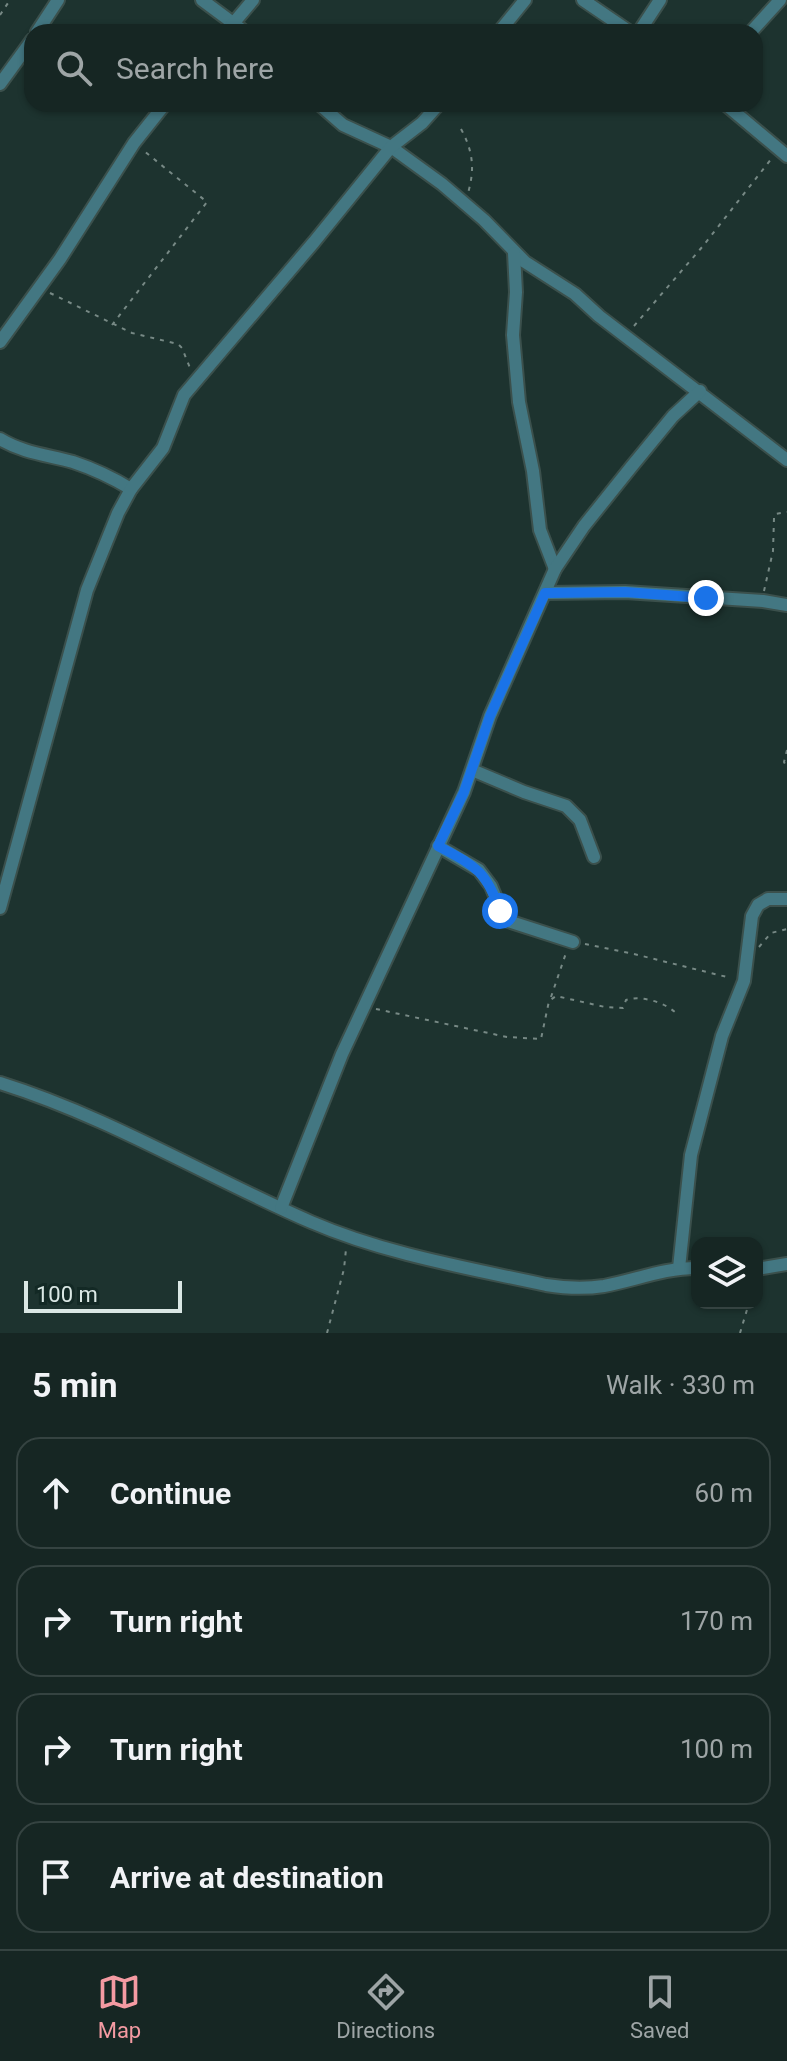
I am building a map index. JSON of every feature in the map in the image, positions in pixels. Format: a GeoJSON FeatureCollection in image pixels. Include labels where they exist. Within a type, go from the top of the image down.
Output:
{"type":"FeatureCollection","features":[{"type":"Feature","properties":{"kind":"street"},"geometry":{"type":"LineString","coordinates":[[42,24],[58,0]]}},
{"type":"Feature","properties":{"kind":"street"},"geometry":{"type":"LineString","coordinates":[[202,0],[226,24]]}},
{"type":"Feature","properties":{"kind":"street"},"geometry":{"type":"LineString","coordinates":[[233,24],[253,0]]}},
{"type":"Feature","properties":{"kind":"street"},"geometry":{"type":"LineString","coordinates":[[506,24],[525,0]]}},
{"type":"Feature","properties":{"kind":"street"},"geometry":{"type":"LineString","coordinates":[[583,0],[618,24]]}},
{"type":"Feature","properties":{"kind":"street"},"geometry":{"type":"LineString","coordinates":[[644,24],[660,0]]}},
{"type":"Feature","properties":{"kind":"street"},"geometry":{"type":"LineString","coordinates":[[758,24],[780,0]]}},
{"type":"Feature","properties":{"kind":"street"},"geometry":{"type":"LineString","coordinates":[[0,84],[24,51]]}},
{"type":"Feature","properties":{"kind":"street"},"geometry":{"type":"LineString","coordinates":[[0,342],[83,225],[108,180],[159,112]]}},
{"type":"Feature","properties":{"kind":"street"},"geometry":{"type":"LineString","coordinates":[[328,112],[343,125],[391,147],[467,205],[514,253],[575,294],[625,336],[785,455]]}},
{"type":"Feature","properties":{"kind":"street"},"geometry":{"type":"LineString","coordinates":[[0,908],[87,590],[113,524],[131,489],[163,448],[177,408],[193,384],[391,147],[432,112]]}},
{"type":"Feature","properties":{"kind":"street"},"geometry":{"type":"LineString","coordinates":[[734,112],[782,152],[787,138]]}},
{"type":"Feature","properties":{"kind":"street"},"geometry":{"type":"LineString","coordinates":[[514,253],[516,292],[513,335],[519,402],[533,471],[539,522],[555,569]]}},
{"type":"Feature","properties":{"kind":"street"},"geometry":{"type":"LineString","coordinates":[[281,1208],[364,1006],[472,770],[490,716],[555,569],[624,476],[673,416],[700,391]]}},
{"type":"Feature","properties":{"kind":"street"},"geometry":{"type":"LineString","coordinates":[[0,439],[23,451],[96,471],[131,489]]}},
{"type":"Feature","properties":{"kind":"street"},"geometry":{"type":"LineString","coordinates":[[545,593],[625,592],[787,605]]}},
{"type":"Feature","properties":{"kind":"street"},"geometry":{"type":"LineString","coordinates":[[472,770],[566,806],[580,820],[594,857]]}},
{"type":"Feature","properties":{"kind":"street"},"geometry":{"type":"LineString","coordinates":[[438,846],[479,870],[491,886],[505,920],[573,942]]}},
{"type":"Feature","properties":{"kind":"street"},"geometry":{"type":"LineString","coordinates":[[679,1268],[691,1155],[722,1036],[744,981],[755,909],[768,899],[787,899]]}},
{"type":"Feature","properties":{"kind":"street"},"geometry":{"type":"LineString","coordinates":[[0,1083],[36,1094],[108,1124],[192,1167],[348,1237],[469,1269],[559,1287],[600,1287],[664,1270],[691,1268]]}},
{"type":"Feature","properties":{"kind":"street"},"geometry":{"type":"LineString","coordinates":[[763,1268],[787,1264]]}},
{"type":"Feature","properties":{"kind":"path"},"geometry":{"type":"LineString","coordinates":[[0,15],[10,0]]}},
{"type":"Feature","properties":{"kind":"path"},"geometry":{"type":"LineString","coordinates":[[461,129],[472,157],[467,205]]}},
{"type":"Feature","properties":{"kind":"path"},"geometry":{"type":"LineString","coordinates":[[112,325],[207,202],[134,143]]}},
{"type":"Feature","properties":{"kind":"path"},"geometry":{"type":"LineString","coordinates":[[625,336],[782,152]]}},
{"type":"Feature","properties":{"kind":"path"},"geometry":{"type":"LineString","coordinates":[[38,288],[112,325],[147,339],[181,346],[188,359],[193,384]]}},
{"type":"Feature","properties":{"kind":"path"},"geometry":{"type":"LineString","coordinates":[[763,601],[773,551],[775,514],[787,512]]}},
{"type":"Feature","properties":{"kind":"path"},"geometry":{"type":"LineString","coordinates":[[787,750],[784,762],[787,767]]}},
{"type":"Feature","properties":{"kind":"path"},"geometry":{"type":"LineString","coordinates":[[749,954],[771,933],[787,929]]}},
{"type":"Feature","properties":{"kind":"path"},"geometry":{"type":"LineString","coordinates":[[364,1006],[507,1037],[533,1041],[541,1039],[558,972],[573,942],[744,981]]}},
{"type":"Feature","properties":{"kind":"path"},"geometry":{"type":"LineString","coordinates":[[551,997],[623,1008],[626,1000],[634,997],[666,1005],[675,1012]]}},
{"type":"Feature","properties":{"kind":"path"},"geometry":{"type":"LineString","coordinates":[[327,1333],[344,1269],[348,1237]]}},
{"type":"Feature","properties":{"kind":"path"},"geometry":{"type":"LineString","coordinates":[[740,1333],[747,1309]]}},
{"type":"Feature","properties":{"kind":"route"},"geometry":{"type":"LineString","coordinates":[[500,911],[491,886],[479,870],[438,846],[464,792],[490,716],[545,593],[625,592],[706,598]]}}]}
